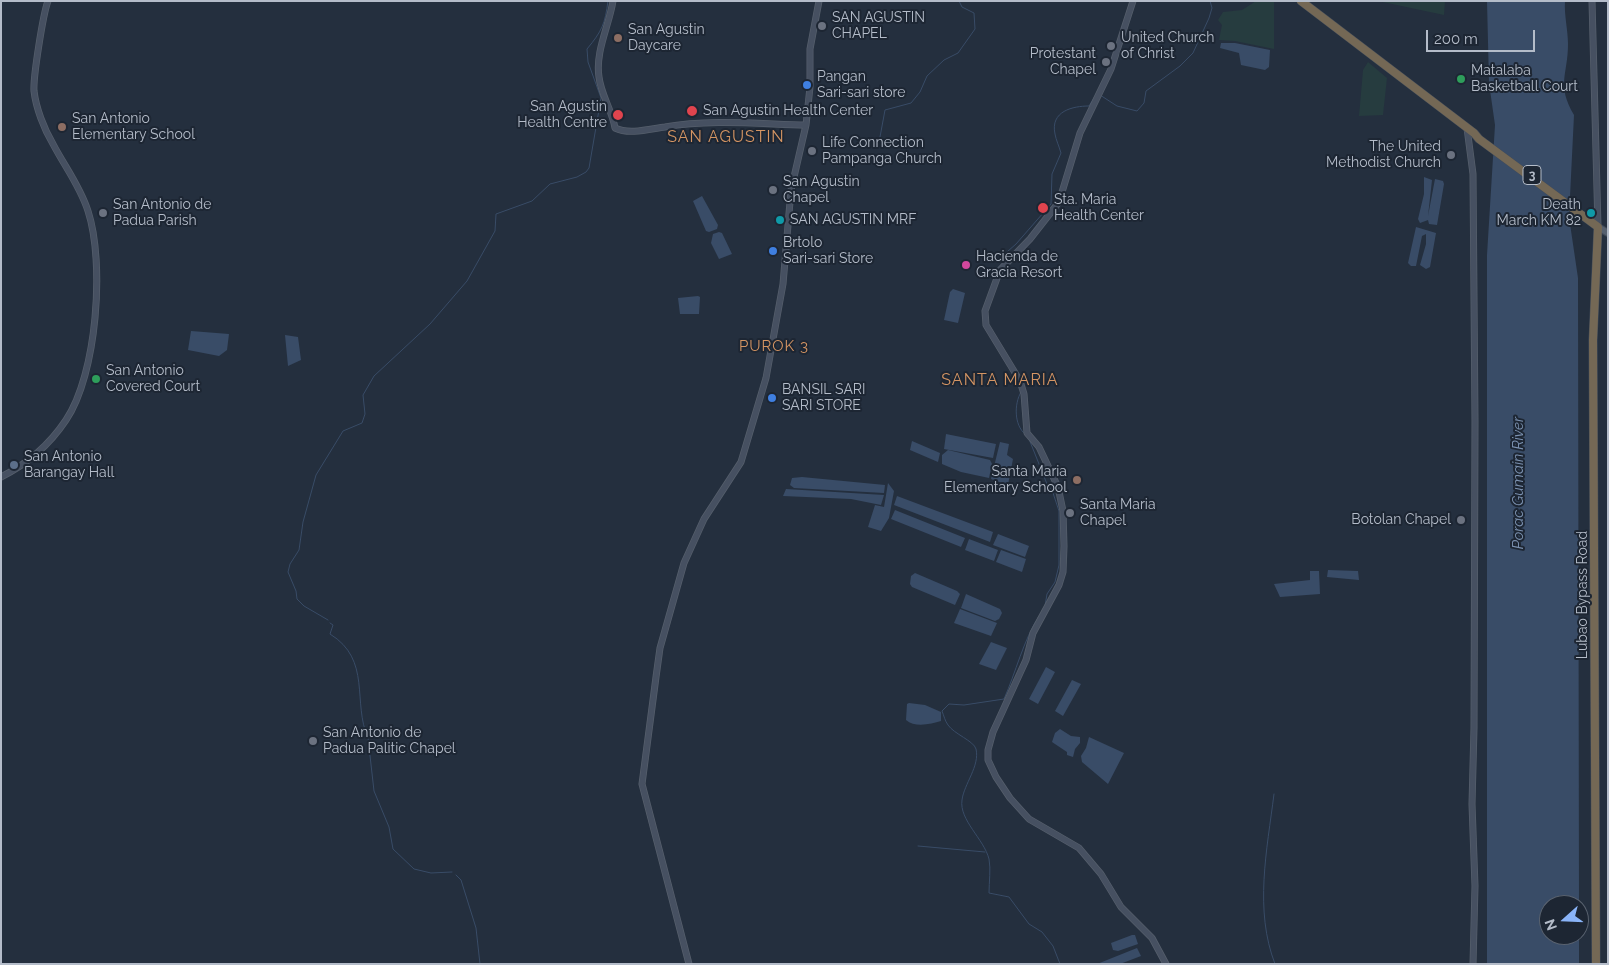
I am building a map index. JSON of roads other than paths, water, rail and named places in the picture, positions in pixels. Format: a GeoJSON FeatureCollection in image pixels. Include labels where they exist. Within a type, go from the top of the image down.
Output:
{"type":"FeatureCollection","features":[{"type":"Feature","properties":{"kind":"highway","name":"3"},"geometry":{"type":"LineString","coordinates":[[1301,1],[1479,139],[1598,227]]}},
{"type":"Feature","properties":{"kind":"highway","name":"Lubao Bypass Road"},"geometry":{"type":"LineString","coordinates":[[1596,964],[1593,340],[1598,227]]}},
{"type":"Feature","properties":{"kind":"main road","name":"3"},"geometry":{"type":"LineString","coordinates":[[1598,227],[1608,233]]}},
{"type":"Feature","properties":{"kind":"street"},"geometry":{"type":"LineString","coordinates":[[1,477],[26,462],[41,449],[67,419],[85,372],[96,310],[96,252],[92,224],[80,188],[52,144],[40,113],[34,90],[48,1]]}},
{"type":"Feature","properties":{"kind":"street"},"geometry":{"type":"LineString","coordinates":[[613,1],[610,22],[598,61],[599,76],[615,128],[631,131],[679,124],[806,124]]}},
{"type":"Feature","properties":{"kind":"street"},"geometry":{"type":"LineString","coordinates":[[689,964],[642,784],[647,758],[656,677],[660,648],[684,562],[704,519],[724,492],[741,462],[750,435],[776,332],[783,284],[791,190],[806,124],[810,87],[810,49],[819,1]]}},
{"type":"Feature","properties":{"kind":"street"},"geometry":{"type":"LineString","coordinates":[[1133,1],[1106,83],[1080,133],[1059,202],[1030,239],[1000,270],[985,311],[986,325],[1020,381],[1024,394],[1027,433],[1039,447],[1058,487],[1062,511],[1064,546],[1063,572],[1059,586],[1033,632],[1026,660],[991,738],[988,760],[1003,788],[1029,819],[1079,848],[1092,863],[1121,907],[1152,938],[1166,964]]}},
{"type":"Feature","properties":{"kind":"street"},"geometry":{"type":"LineString","coordinates":[[1592,1],[1598,227]]}},
{"type":"Feature","properties":{"kind":"street"},"geometry":{"type":"LineString","coordinates":[[1471,131],[1475,422],[1472,804],[1475,886],[1473,964]]}},
{"type":"Feature","properties":{"kind":"water","name":"Porac Gumain River"},"geometry":{"type":"Polygon","coordinates":[[[1487,1],[1565,1],[1568,55],[1564,87],[1565,95],[1574,115],[1569,217],[1578,278],[1579,895],[1539,895],[1539,945],[1579,945],[1579,964],[1487,964],[1487,255],[1495,125],[1489,83],[1487,1]]]}},
{"type":"Feature","properties":{"kind":"water"},"geometry":{"type":"Polygon","coordinates":[[[1221,43],[1235,43],[1270,50],[1269,67],[1265,70],[1241,65],[1239,53],[1220,48],[1221,43]]]}},
{"type":"Feature","properties":{"kind":"water"},"geometry":{"type":"Polygon","coordinates":[[[1424,177],[1432,180],[1428,216],[1435,179],[1443,181],[1444,184],[1437,225],[1429,224],[1428,220],[1420,223],[1418,219],[1424,194],[1424,177]]]}},
{"type":"Feature","properties":{"kind":"water"},"geometry":{"type":"Polygon","coordinates":[[[702,196],[718,225],[717,229],[709,232],[706,231],[693,201],[702,196]]]}},
{"type":"Feature","properties":{"kind":"water"},"geometry":{"type":"Polygon","coordinates":[[[1416,227],[1436,233],[1430,267],[1426,269],[1420,265],[1426,244],[1426,234],[1422,236],[1416,266],[1411,266],[1408,263],[1416,227]]]}},
{"type":"Feature","properties":{"kind":"water"},"geometry":{"type":"Polygon","coordinates":[[[722,233],[732,254],[719,259],[711,243],[713,234],[722,233]]]}},
{"type":"Feature","properties":{"kind":"water"},"geometry":{"type":"Polygon","coordinates":[[[953,289],[965,293],[958,323],[944,320],[950,292],[953,289]]]}},
{"type":"Feature","properties":{"kind":"water"},"geometry":{"type":"Polygon","coordinates":[[[700,297],[699,314],[680,314],[678,298],[700,297]]]}},
{"type":"Feature","properties":{"kind":"water"},"geometry":{"type":"Polygon","coordinates":[[[191,331],[229,334],[227,350],[219,356],[188,350],[191,331]]]}},
{"type":"Feature","properties":{"kind":"water"},"geometry":{"type":"Polygon","coordinates":[[[285,335],[298,337],[301,360],[288,366],[285,335]]]}},
{"type":"Feature","properties":{"kind":"water"},"geometry":{"type":"Polygon","coordinates":[[[946,434],[996,444],[993,458],[944,449],[946,434]]]}},
{"type":"Feature","properties":{"kind":"water"},"geometry":{"type":"Polygon","coordinates":[[[912,441],[940,453],[938,462],[910,450],[912,441]]]}},
{"type":"Feature","properties":{"kind":"water"},"geometry":{"type":"Polygon","coordinates":[[[1000,442],[1009,444],[1007,455],[1013,459],[1008,485],[991,479],[1000,442]]]}},
{"type":"Feature","properties":{"kind":"water"},"geometry":{"type":"Polygon","coordinates":[[[948,450],[990,460],[992,464],[989,478],[961,472],[942,464],[942,455],[948,450]]]}},
{"type":"Feature","properties":{"kind":"water"},"geometry":{"type":"Polygon","coordinates":[[[802,477],[885,485],[884,493],[794,488],[790,485],[792,478],[802,477]]]}},
{"type":"Feature","properties":{"kind":"water"},"geometry":{"type":"Polygon","coordinates":[[[888,483],[894,491],[889,518],[881,531],[868,527],[875,505],[884,507],[888,483]]]}},
{"type":"Feature","properties":{"kind":"water"},"geometry":{"type":"Polygon","coordinates":[[[786,489],[884,495],[881,505],[851,499],[783,496],[786,489]]]}},
{"type":"Feature","properties":{"kind":"water"},"geometry":{"type":"Polygon","coordinates":[[[897,496],[993,532],[990,542],[894,505],[897,496]]]}},
{"type":"Feature","properties":{"kind":"water"},"geometry":{"type":"Polygon","coordinates":[[[895,510],[965,538],[961,547],[891,519],[895,510]]]}},
{"type":"Feature","properties":{"kind":"water"},"geometry":{"type":"Polygon","coordinates":[[[998,534],[1029,546],[1025,557],[993,545],[998,534]]]}},
{"type":"Feature","properties":{"kind":"water"},"geometry":{"type":"Polygon","coordinates":[[[969,539],[998,550],[994,561],[965,550],[969,539]]]}},
{"type":"Feature","properties":{"kind":"water"},"geometry":{"type":"Polygon","coordinates":[[[1001,550],[1026,559],[1022,572],[996,562],[1001,550]]]}},
{"type":"Feature","properties":{"kind":"water"},"geometry":{"type":"Polygon","coordinates":[[[1328,570],[1358,571],[1359,580],[1327,577],[1328,570]]]}},
{"type":"Feature","properties":{"kind":"water"},"geometry":{"type":"Polygon","coordinates":[[[1310,571],[1319,571],[1320,594],[1280,597],[1274,584],[1310,580],[1310,571]]]}},
{"type":"Feature","properties":{"kind":"water"},"geometry":{"type":"Polygon","coordinates":[[[915,573],[957,591],[960,594],[955,605],[912,587],[910,584],[911,576],[915,573]]]}},
{"type":"Feature","properties":{"kind":"water"},"geometry":{"type":"Polygon","coordinates":[[[966,594],[1000,609],[1002,613],[999,619],[995,621],[961,608],[966,594]]]}},
{"type":"Feature","properties":{"kind":"water"},"geometry":{"type":"Polygon","coordinates":[[[960,609],[997,623],[991,636],[954,623],[960,609]]]}},
{"type":"Feature","properties":{"kind":"water"},"geometry":{"type":"Polygon","coordinates":[[[991,642],[1007,648],[996,670],[979,664],[991,642]]]}},
{"type":"Feature","properties":{"kind":"water"},"geometry":{"type":"Polygon","coordinates":[[[1046,667],[1055,672],[1038,704],[1029,699],[1046,667]]]}},
{"type":"Feature","properties":{"kind":"water"},"geometry":{"type":"Polygon","coordinates":[[[1072,680],[1081,684],[1063,716],[1055,711],[1072,680]]]}},
{"type":"Feature","properties":{"kind":"water"},"geometry":{"type":"Polygon","coordinates":[[[907,704],[925,705],[941,712],[941,721],[923,725],[914,724],[906,720],[907,704]]]}},
{"type":"Feature","properties":{"kind":"water"},"geometry":{"type":"Polygon","coordinates":[[[1060,729],[1071,736],[1080,737],[1080,743],[1075,749],[1073,757],[1067,755],[1067,752],[1052,742],[1055,733],[1060,729]]]}},
{"type":"Feature","properties":{"kind":"water"},"geometry":{"type":"Polygon","coordinates":[[[1089,737],[1124,753],[1108,784],[1082,762],[1081,756],[1086,748],[1089,737]]]}},
{"type":"Feature","properties":{"kind":"water"},"geometry":{"type":"Polygon","coordinates":[[[1135,935],[1138,944],[1118,951],[1113,950],[1111,943],[1135,935]]]}},
{"type":"Feature","properties":{"kind":"water"},"geometry":{"type":"Polygon","coordinates":[[[1137,948],[1141,956],[1120,964],[1097,964],[1137,948]]]}},
{"type":"Feature","properties":{"kind":"waterway"},"geometry":{"type":"LineString","coordinates":[[328,620],[304,606],[297,599],[296,591],[288,572],[290,564],[299,550],[303,522],[316,475],[343,431],[362,423],[365,414],[363,395],[374,376],[430,324],[467,281],[495,231],[496,214],[532,201],[550,184],[577,177],[589,168],[601,98],[588,62],[587,49],[602,27],[608,1]]}},
{"type":"Feature","properties":{"kind":"waterway"},"geometry":{"type":"LineString","coordinates":[[880,137],[885,110],[911,103],[920,92],[927,76],[944,60],[958,53],[975,29],[974,13],[962,7],[959,1]]}},
{"type":"Feature","properties":{"kind":"waterway"},"geometry":{"type":"LineString","coordinates":[[1100,95],[1117,106],[1137,111],[1144,103],[1146,91],[1180,66],[1193,53],[1209,18],[1212,8],[1210,1]]}},
{"type":"Feature","properties":{"kind":"waterway"},"geometry":{"type":"LineString","coordinates":[[1004,263],[999,259],[1016,244],[1051,204],[1052,174],[1061,153],[1055,134],[1054,126],[1056,120],[1064,111],[1076,107],[1089,106],[1097,93]]}},
{"type":"Feature","properties":{"kind":"waterway"},"geometry":{"type":"LineString","coordinates":[[1021,392],[1017,402],[1016,414],[1021,430],[1025,434]]}},
{"type":"Feature","properties":{"kind":"waterway"},"geometry":{"type":"LineString","coordinates":[[1029,439],[1059,511],[1059,565],[1055,582],[1047,594],[1045,606]]}},
{"type":"Feature","properties":{"kind":"waterway"},"geometry":{"type":"LineString","coordinates":[[1039,616],[1024,646],[1004,699],[964,705],[949,704],[942,711],[946,722],[951,728],[972,743],[976,749],[976,762],[963,794],[962,807],[964,815],[989,859],[989,893],[1009,897],[1029,924],[1042,932],[1053,946],[1060,964]]}},
{"type":"Feature","properties":{"kind":"waterway"},"geometry":{"type":"LineString","coordinates":[[330,623],[333,625],[330,634],[343,644],[351,656],[356,669],[363,724],[368,738],[374,791],[389,827],[393,849],[414,869],[431,873],[452,872]]}},
{"type":"Feature","properties":{"kind":"waterway"},"geometry":{"type":"LineString","coordinates":[[1274,794],[1266,858],[1264,901],[1265,923],[1275,964]]}},
{"type":"Feature","properties":{"kind":"waterway"},"geometry":{"type":"LineString","coordinates":[[918,846],[985,852]]}},
{"type":"Feature","properties":{"kind":"waterway"},"geometry":{"type":"LineString","coordinates":[[456,875],[461,880],[476,928],[480,964]]}},
{"type":"Feature","properties":{"kind":"place","name":"SAN AGUSTIN CHAPEL"},"geometry":{"type":"Point","coordinates":[822,26]}},
{"type":"Feature","properties":{"kind":"place","name":"San Agustin Daycare"},"geometry":{"type":"Point","coordinates":[618,38]}},
{"type":"Feature","properties":{"kind":"place","name":"United Church of Christ"},"geometry":{"type":"Point","coordinates":[1111,46]}},
{"type":"Feature","properties":{"kind":"place","name":"Protestant Chapel"},"geometry":{"type":"Point","coordinates":[1106,62]}},
{"type":"Feature","properties":{"kind":"place","name":"Matalaba Basketball Court"},"geometry":{"type":"Point","coordinates":[1461,79]}},
{"type":"Feature","properties":{"kind":"place","name":"Pangan Sari-sari store"},"geometry":{"type":"Point","coordinates":[807,85]}},
{"type":"Feature","properties":{"kind":"place","name":"San Agustin Health Center"},"geometry":{"type":"Point","coordinates":[692,111]}},
{"type":"Feature","properties":{"kind":"place","name":"San Agustin Health Centre"},"geometry":{"type":"Point","coordinates":[618,115]}},
{"type":"Feature","properties":{"kind":"place","name":"San Antonio Elementary School"},"geometry":{"type":"Point","coordinates":[62,127]}},
{"type":"Feature","properties":{"kind":"place","name":"Life Connection Pampanga Church"},"geometry":{"type":"Point","coordinates":[812,151]}},
{"type":"Feature","properties":{"kind":"place","name":"The United Methodist Church"},"geometry":{"type":"Point","coordinates":[1451,155]}},
{"type":"Feature","properties":{"kind":"place","name":"San Agustin Chapel"},"geometry":{"type":"Point","coordinates":[773,190]}},
{"type":"Feature","properties":{"kind":"place","name":"Sta. Maria Health Center"},"geometry":{"type":"Point","coordinates":[1043,208]}},
{"type":"Feature","properties":{"kind":"place","name":"San Antonio de Padua Parish"},"geometry":{"type":"Point","coordinates":[103,213]}},
{"type":"Feature","properties":{"kind":"place","name":"Death March KM 82"},"geometry":{"type":"Point","coordinates":[1591,213]}},
{"type":"Feature","properties":{"kind":"place","name":"SAN AGUSTIN MRF"},"geometry":{"type":"Point","coordinates":[780,220]}},
{"type":"Feature","properties":{"kind":"place","name":"Brtolo Sari-sari Store"},"geometry":{"type":"Point","coordinates":[773,251]}},
{"type":"Feature","properties":{"kind":"place","name":"Hacienda de Gracia Resort"},"geometry":{"type":"Point","coordinates":[966,265]}},
{"type":"Feature","properties":{"kind":"place","name":"San Antonio Covered Court"},"geometry":{"type":"Point","coordinates":[96,379]}},
{"type":"Feature","properties":{"kind":"place","name":"BANSIL SARI SARI STORE"},"geometry":{"type":"Point","coordinates":[772,398]}},
{"type":"Feature","properties":{"kind":"place","name":"San Antonio Barangay Hall"},"geometry":{"type":"Point","coordinates":[14,465]}},
{"type":"Feature","properties":{"kind":"place","name":"Santa Maria Elementary School"},"geometry":{"type":"Point","coordinates":[1077,480]}},
{"type":"Feature","properties":{"kind":"place","name":"Santa Maria Chapel"},"geometry":{"type":"Point","coordinates":[1070,513]}},
{"type":"Feature","properties":{"kind":"place","name":"Botolan Chapel"},"geometry":{"type":"Point","coordinates":[1461,520]}},
{"type":"Feature","properties":{"kind":"place","name":"San Antonio de Padua Palitic Chapel"},"geometry":{"type":"Point","coordinates":[313,741]}},
{"type":"Feature","properties":{"kind":"district","name":"SAN AGUSTIN"},"geometry":{"type":"Point","coordinates":[726,137]}},
{"type":"Feature","properties":{"kind":"district","name":"PUROK 3"},"geometry":{"type":"Point","coordinates":[774,346]}},
{"type":"Feature","properties":{"kind":"district","name":"SANTA MARIA"},"geometry":{"type":"Point","coordinates":[1000,380]}}]}
